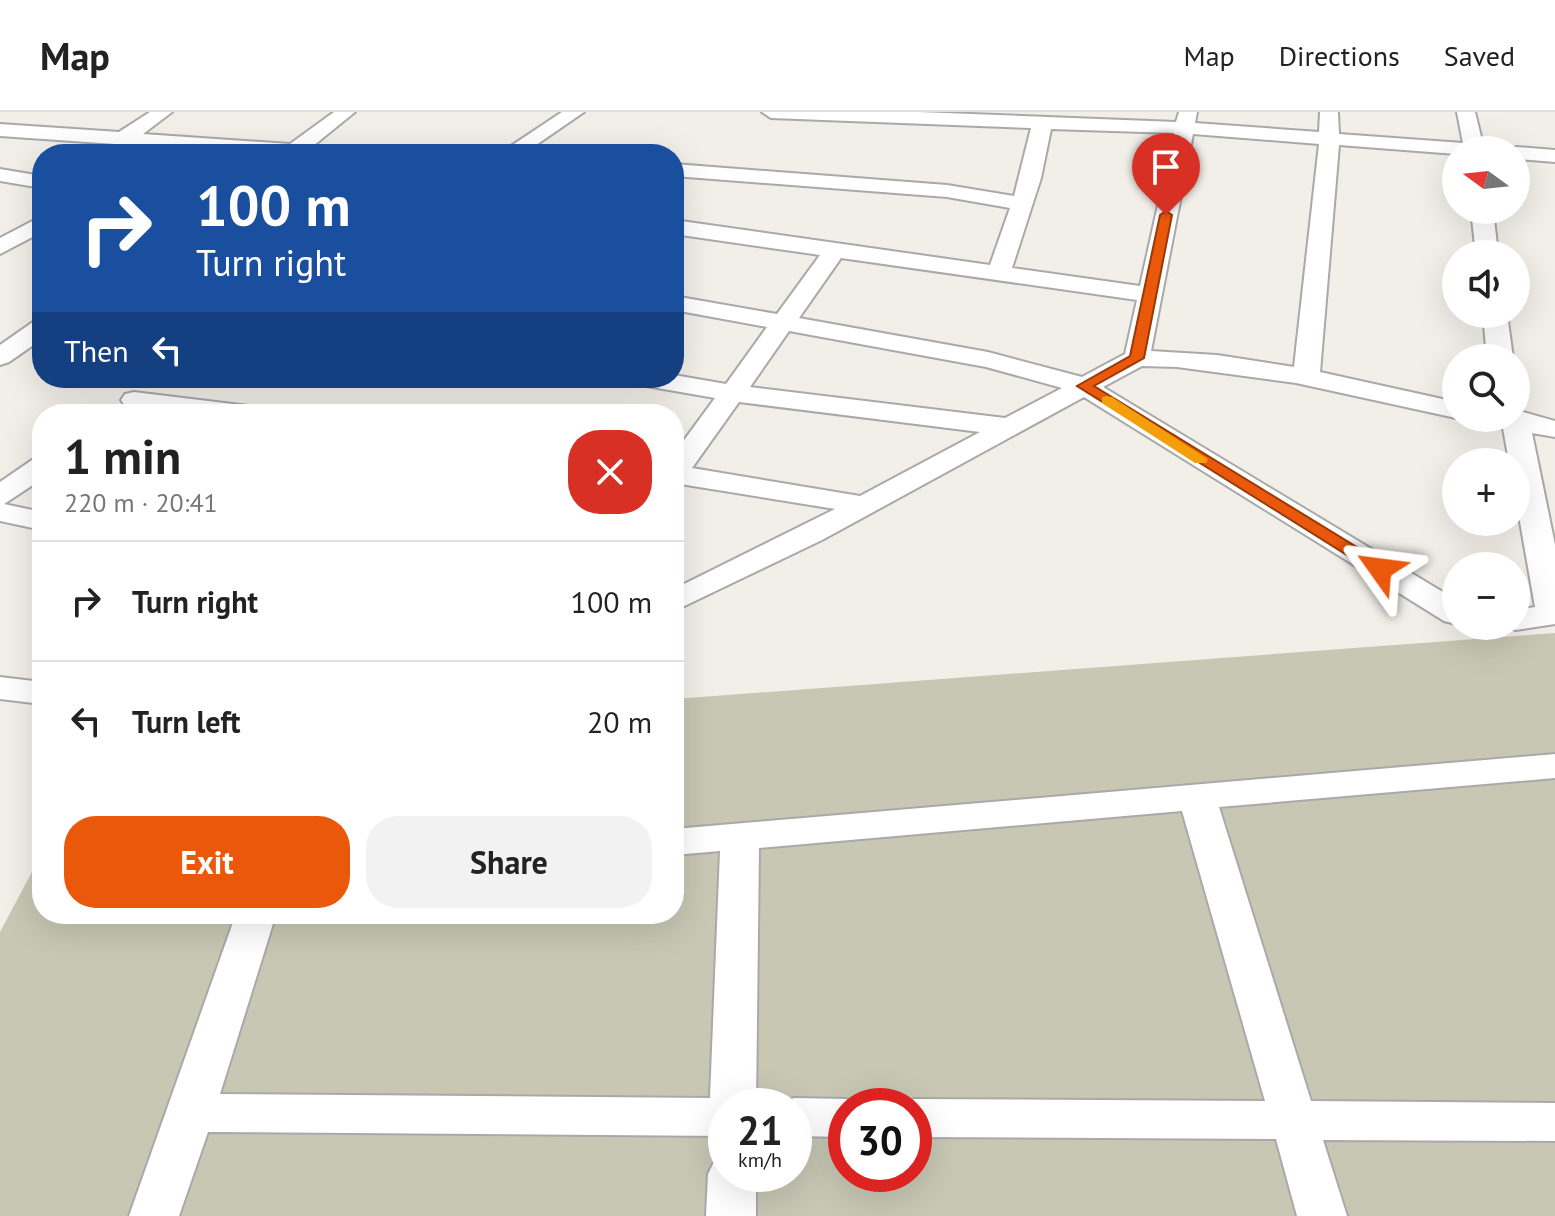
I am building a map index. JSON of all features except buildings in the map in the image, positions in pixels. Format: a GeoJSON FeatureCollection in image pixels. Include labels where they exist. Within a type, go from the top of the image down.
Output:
{"type":"FeatureCollection","features":[{"type":"Feature","properties":{"kind":"street"},"geometry":{"type":"LineString","coordinates":[[124,138],[163,112]]}},
{"type":"Feature","properties":{"kind":"street"},"geometry":{"type":"LineString","coordinates":[[303,144],[346,112]]}},
{"type":"Feature","properties":{"kind":"street"},"geometry":{"type":"LineString","coordinates":[[525,144],[575,112]]}},
{"type":"Feature","properties":{"kind":"street"},"geometry":{"type":"LineString","coordinates":[[771,112],[1042,123],[1187,120],[1330,138],[1442,147]]}},
{"type":"Feature","properties":{"kind":"street"},"geometry":{"type":"LineString","coordinates":[[1306,378],[1330,138],[1329,112]]}},
{"type":"Feature","properties":{"kind":"street"},"geometry":{"type":"LineString","coordinates":[[1466,112],[1472,136]]}},
{"type":"Feature","properties":{"kind":"street"},"geometry":{"type":"LineString","coordinates":[[1137,358],[1187,120]]}},
{"type":"Feature","properties":{"kind":"street"},"geometry":{"type":"LineString","coordinates":[[998,274],[1031,178],[1042,123]]}},
{"type":"Feature","properties":{"kind":"street"},"geometry":{"type":"LineString","coordinates":[[0,130],[218,144]]}},
{"type":"Feature","properties":{"kind":"street"},"geometry":{"type":"LineString","coordinates":[[85,144],[99,136]]}},
{"type":"Feature","properties":{"kind":"street"},"geometry":{"type":"LineString","coordinates":[[1530,154],[1555,156]]}},
{"type":"Feature","properties":{"kind":"street"},"geometry":{"type":"LineString","coordinates":[[684,171],[947,191],[1021,204]]}},
{"type":"Feature","properties":{"kind":"street"},"geometry":{"type":"LineString","coordinates":[[0,175],[32,176]]}},
{"type":"Feature","properties":{"kind":"street"},"geometry":{"type":"LineString","coordinates":[[684,228],[1151,295]]}},
{"type":"Feature","properties":{"kind":"street"},"geometry":{"type":"LineString","coordinates":[[0,247],[32,229]]}},
{"type":"Feature","properties":{"kind":"street"},"geometry":{"type":"LineString","coordinates":[[684,460],[785,324],[836,249]]}},
{"type":"Feature","properties":{"kind":"street"},"geometry":{"type":"LineString","coordinates":[[684,305],[988,360],[1084,386],[1442,606]]}},
{"type":"Feature","properties":{"kind":"street"},"geometry":{"type":"LineString","coordinates":[[0,357],[32,334]]}},
{"type":"Feature","properties":{"kind":"street"},"geometry":{"type":"LineString","coordinates":[[684,596],[864,505],[1137,358],[1214,362],[1442,407]]}},
{"type":"Feature","properties":{"kind":"street"},"geometry":{"type":"LineString","coordinates":[[684,385],[1009,427]]}},
{"type":"Feature","properties":{"kind":"street"},"geometry":{"type":"LineString","coordinates":[[128,404],[149,388]]}},
{"type":"Feature","properties":{"kind":"street"},"geometry":{"type":"LineString","coordinates":[[1530,424],[1555,429]]}},
{"type":"Feature","properties":{"kind":"street"},"geometry":{"type":"LineString","coordinates":[[1512,432],[1554,614],[1530,618]]}},
{"type":"Feature","properties":{"kind":"street"},"geometry":{"type":"LineString","coordinates":[[0,496],[32,473]]}},
{"type":"Feature","properties":{"kind":"street"},"geometry":{"type":"LineString","coordinates":[[684,476],[864,505]]}},
{"type":"Feature","properties":{"kind":"street"},"geometry":{"type":"LineString","coordinates":[[0,512],[32,519]]}},
{"type":"Feature","properties":{"kind":"street"},"geometry":{"type":"LineString","coordinates":[[0,688],[32,692]]}},
{"type":"Feature","properties":{"kind":"street"},"geometry":{"type":"LineString","coordinates":[[684,841],[1555,766]]}},
{"type":"Feature","properties":{"kind":"street"},"geometry":{"type":"LineString","coordinates":[[1197,797],[1322,1216]]}},
{"type":"Feature","properties":{"kind":"street"},"geometry":{"type":"LineString","coordinates":[[733,1088],[740,837]]}},
{"type":"Feature","properties":{"kind":"street"},"geometry":{"type":"LineString","coordinates":[[154,1216],[253,924]]}},
{"type":"Feature","properties":{"kind":"street"},"geometry":{"type":"LineString","coordinates":[[191,1113],[708,1117]]}},
{"type":"Feature","properties":{"kind":"street"},"geometry":{"type":"LineString","coordinates":[[932,1118],[1555,1122]]}},
{"type":"Feature","properties":{"kind":"street"},"geometry":{"type":"LineString","coordinates":[[731,1216],[732,1192]]}},
{"type":"Feature","properties":{"kind":"shaded area"},"geometry":{"type":"Polygon","coordinates":[[[1555,633],[1555,1216],[0,1216],[0,932],[32,872],[32,924],[684,924],[684,698],[1462,640],[1530,640],[1530,635],[1555,633]]]}},
{"type":"Feature","properties":{"kind":"slow traffic"},"geometry":{"type":"LineString","coordinates":[[1107,400],[1200,459]]}},
{"type":"Feature","properties":{"kind":"route"},"geometry":{"type":"LineString","coordinates":[[1166,215],[1137,358],[1084,386],[1380,569]]}}]}
